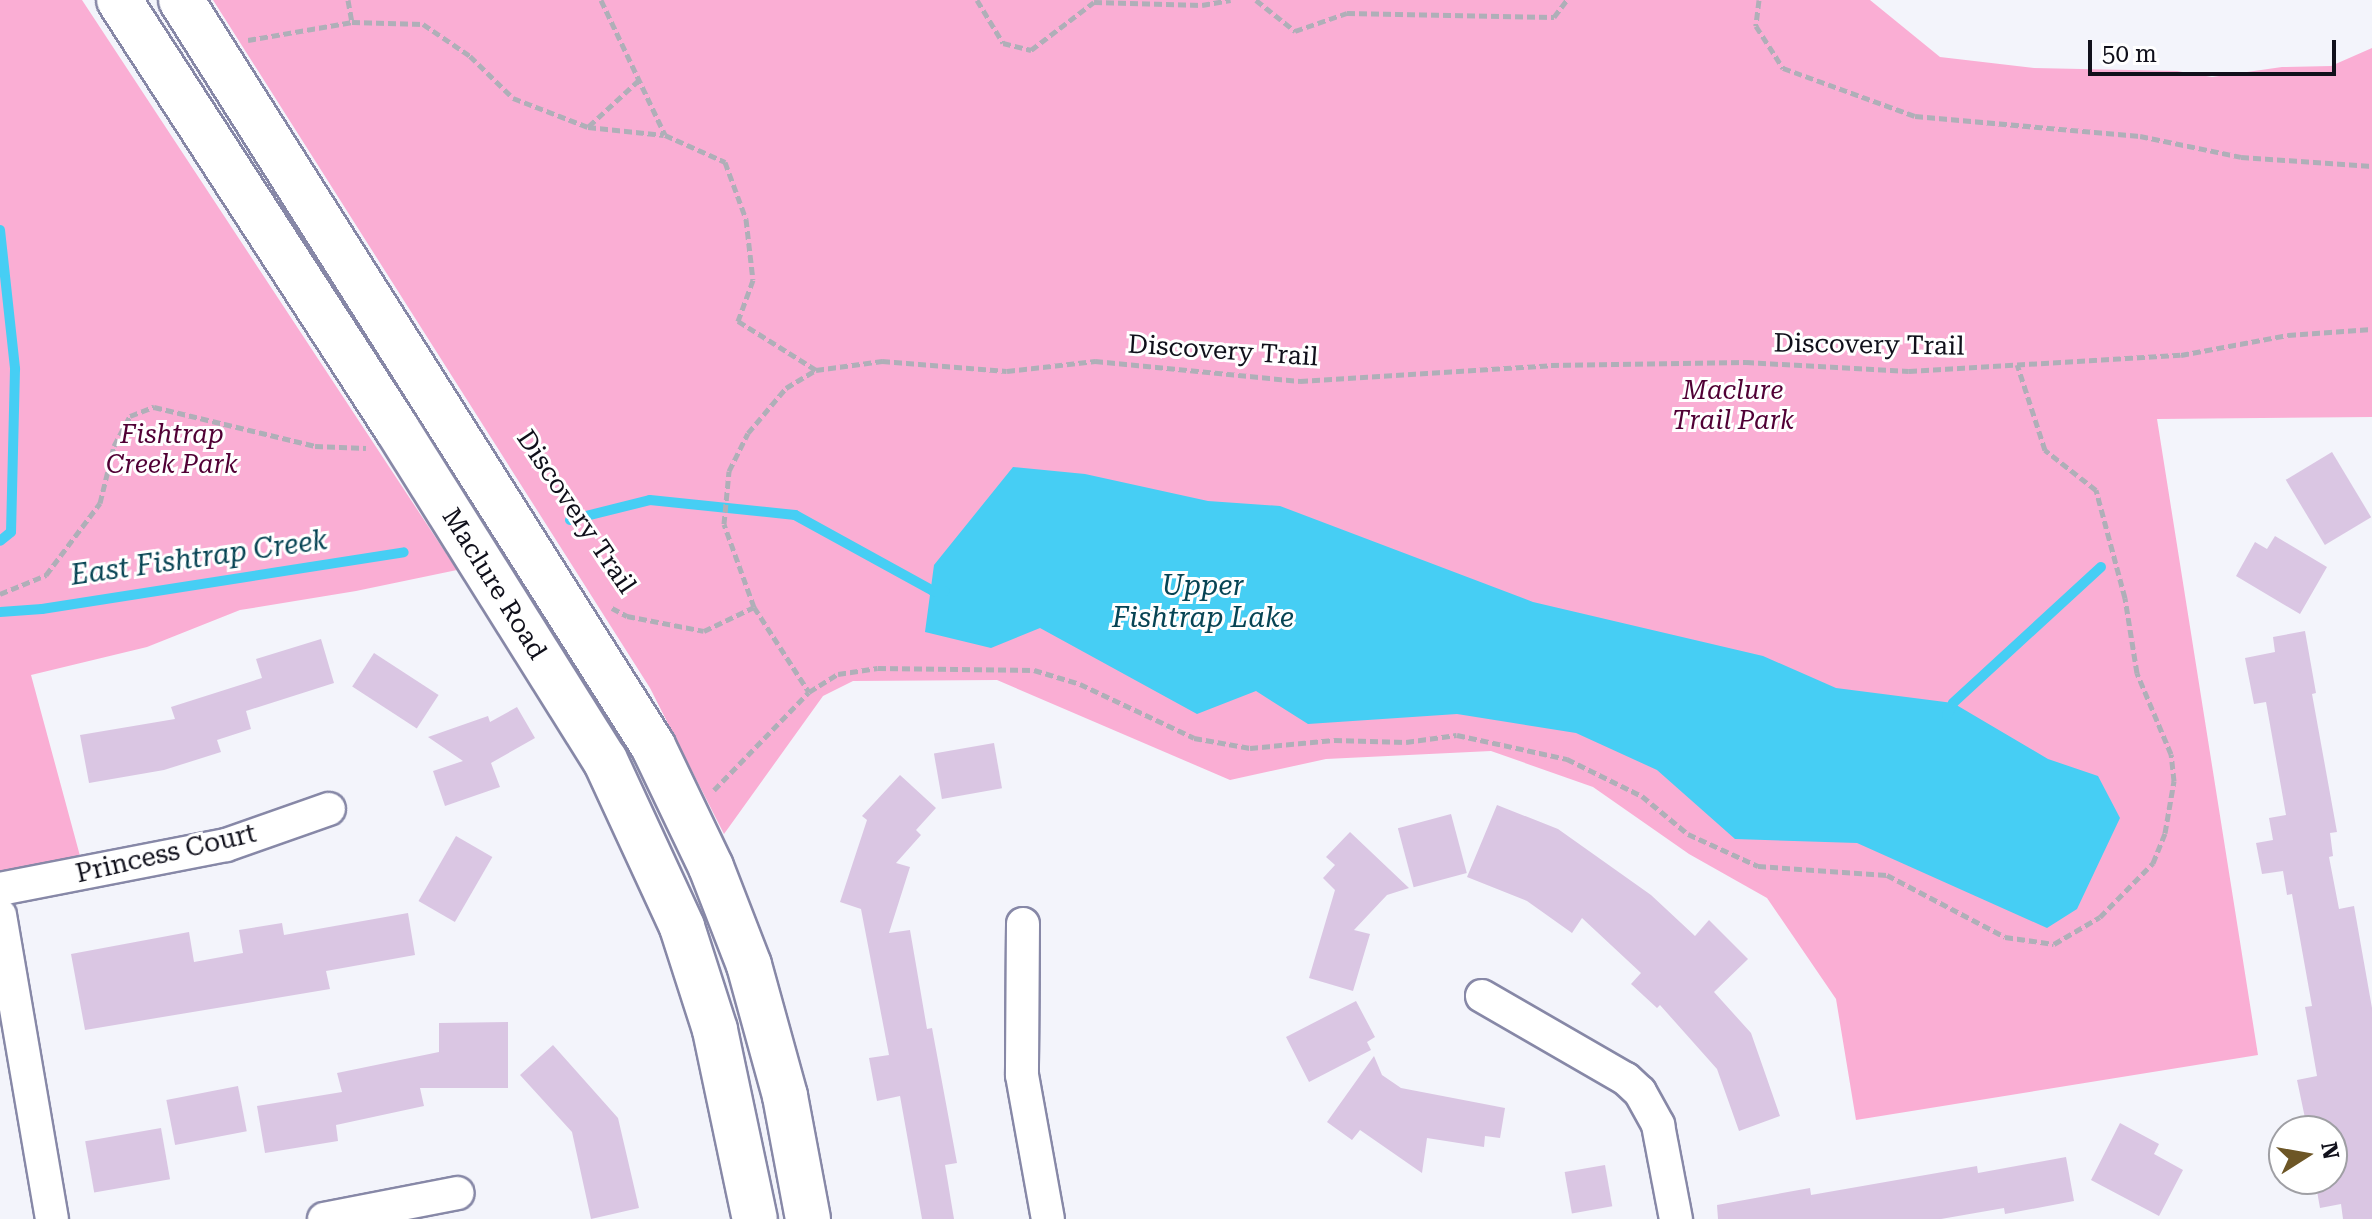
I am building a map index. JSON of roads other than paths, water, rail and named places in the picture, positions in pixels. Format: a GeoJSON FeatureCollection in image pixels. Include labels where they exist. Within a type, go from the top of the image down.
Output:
{"type":"FeatureCollection","features":[{"type":"Feature","properties":{"kind":"main road","name":"Maclure Road"},"geometry":{"type":"LineString","coordinates":[[119,0],[397,429],[605,760],[682,927],[715,1030],[755,1219]]}},
{"type":"Feature","properties":{"kind":"main road","name":"Maclure Road"},"geometry":{"type":"LineString","coordinates":[[181,0],[653,746],[689,817],[749,965],[785,1096],[808,1219]]}},
{"type":"Feature","properties":{"kind":"street","name":"Princess Court"},"geometry":{"type":"LineString","coordinates":[[0,889],[226,845],[329,809]]}},
{"type":"Feature","properties":{"kind":"street"},"geometry":{"type":"LineString","coordinates":[[0,915],[52,1219]]}},
{"type":"Feature","properties":{"kind":"street"},"geometry":{"type":"LineString","coordinates":[[1023,924],[1022,1075],[1048,1219]]}},
{"type":"Feature","properties":{"kind":"street"},"geometry":{"type":"LineString","coordinates":[[1482,996],[1613,1071],[1640,1092],[1658,1125],[1676,1219]]}},
{"type":"Feature","properties":{"kind":"street"},"geometry":{"type":"LineString","coordinates":[[324,1219],[458,1193]]}},
{"type":"Feature","properties":{"kind":"water","name":"Upper Fishtrap Lake"},"geometry":{"type":"Polygon","coordinates":[[[1013,467],[1085,474],[1208,501],[1280,506],[1533,602],[1763,656],[1836,688],[1953,703],[2048,759],[2098,776],[2120,818],[2077,909],[2047,928],[1857,843],[1735,839],[1657,770],[1576,733],[1457,714],[1308,724],[1256,691],[1197,714],[1040,628],[991,648],[925,632],[934,565],[1013,467]]]}},
{"type":"Feature","properties":{"kind":"waterway"},"geometry":{"type":"LineString","coordinates":[[0,230],[15,369],[11,532],[0,541]]}},
{"type":"Feature","properties":{"kind":"waterway","name":"East Fishtrap Creek"},"geometry":{"type":"LineString","coordinates":[[570,520],[650,500],[795,515],[933,591],[945,591]]}},
{"type":"Feature","properties":{"kind":"waterway","name":"East Fishtrap Creek"},"geometry":{"type":"LineString","coordinates":[[0,612],[42,609],[404,552]]}},
{"type":"Feature","properties":{"kind":"waterway"},"geometry":{"type":"LineString","coordinates":[[1947,715],[1953,703],[2101,567]]}},
{"type":"Feature","properties":{"kind":"park label","name":"Maclure Trail Park"},"geometry":{"type":"Point","coordinates":[1733,406]}},
{"type":"Feature","properties":{"kind":"park label","name":"Fishtrap Creek Park"},"geometry":{"type":"Point","coordinates":[172,450]}}]}
